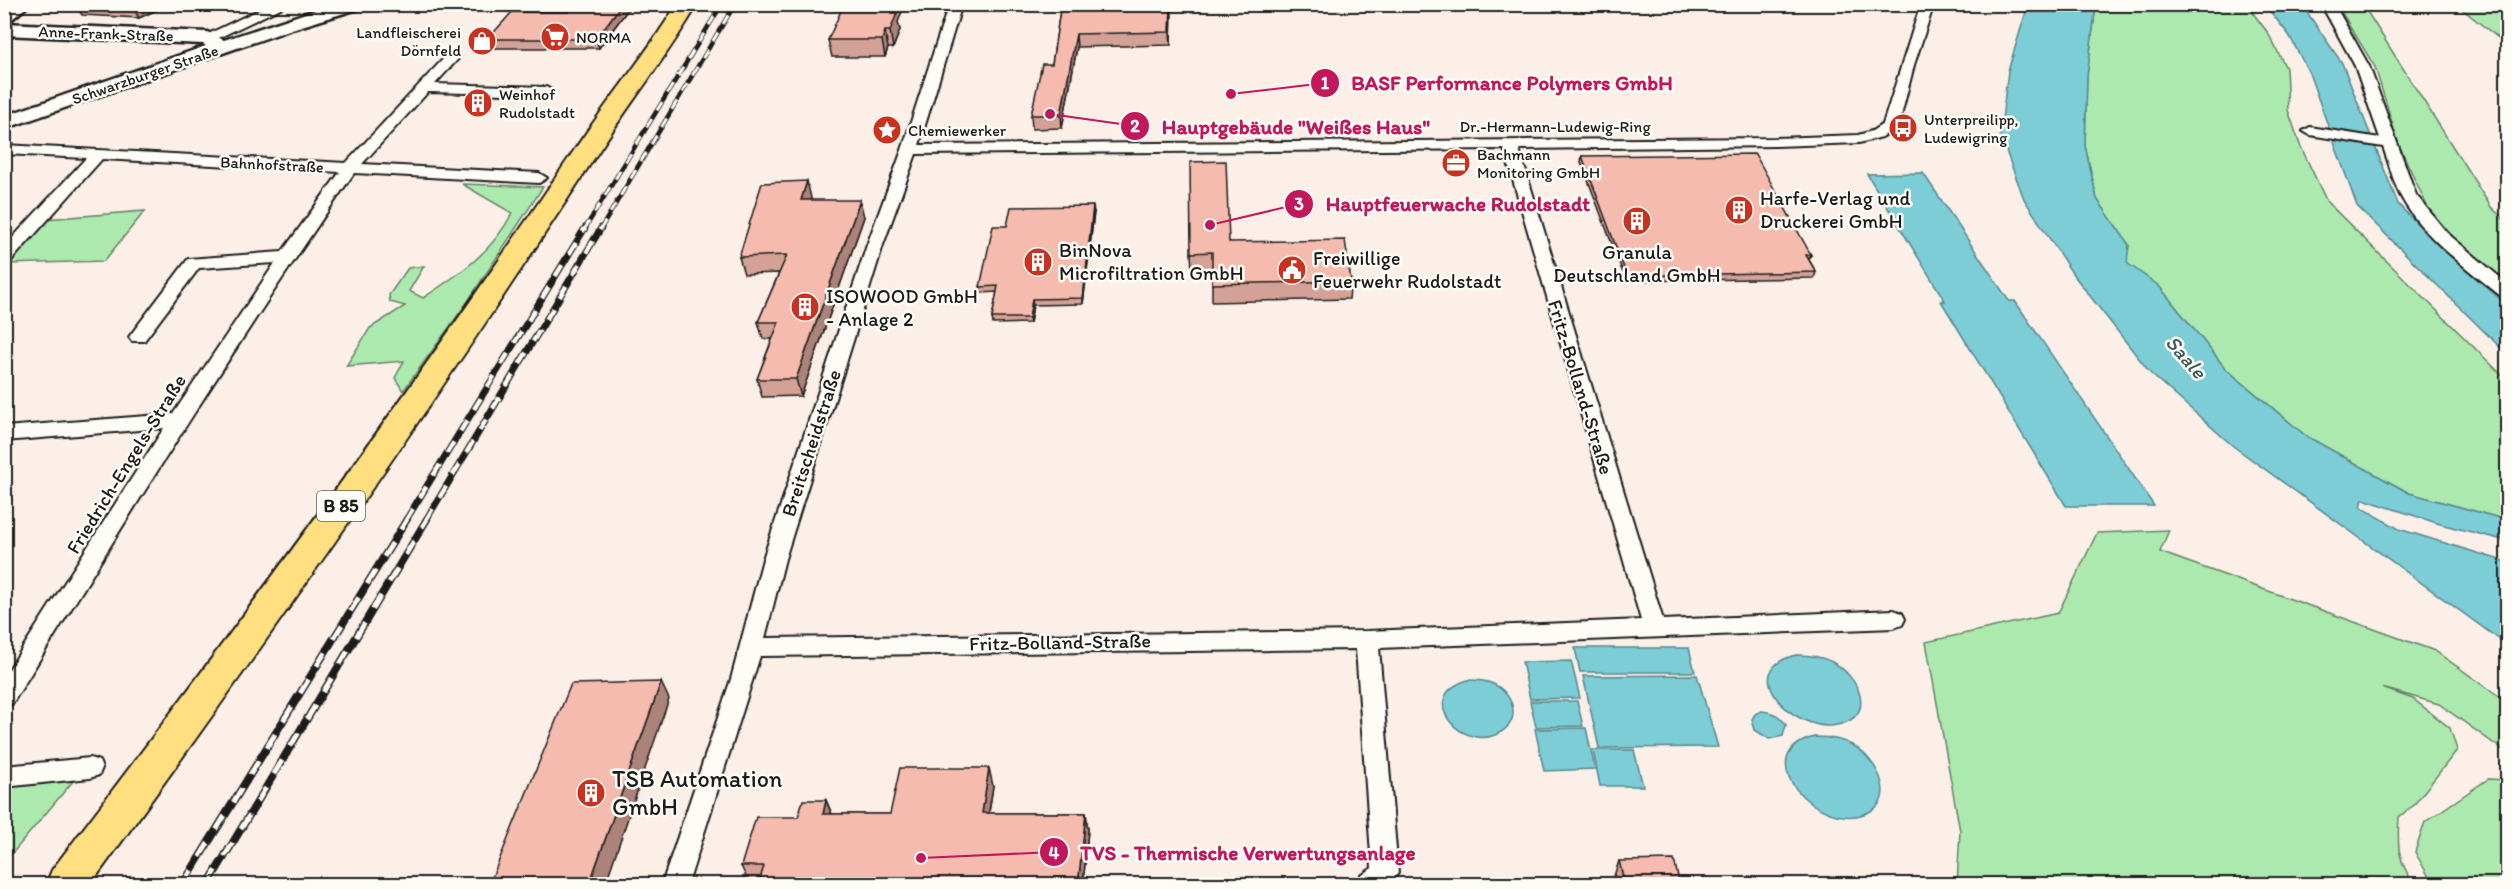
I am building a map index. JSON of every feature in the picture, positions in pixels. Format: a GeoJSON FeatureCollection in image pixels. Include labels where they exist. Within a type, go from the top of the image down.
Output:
{"type":"FeatureCollection","features":[{"type":"Feature","properties":{"kind":"main road","name":"B 85"},"geometry":{"type":"LineString","coordinates":[[67,885],[199,706],[347,498],[520,251],[606,121],[635,86],[688,4]]}},
{"type":"Feature","properties":{"kind":"main road","name":"B 85"},"geometry":{"type":"LineString","coordinates":[[606,121],[617,88],[636,46]]}},
{"type":"Feature","properties":{"kind":"street"},"geometry":{"type":"LineString","coordinates":[[4,16],[21,4]]}},
{"type":"Feature","properties":{"kind":"street","name":"Anne-Frank-Straße"},"geometry":{"type":"LineString","coordinates":[[4,29],[215,43],[283,4]]}},
{"type":"Feature","properties":{"kind":"street","name":"Schwarzburger Straße"},"geometry":{"type":"LineString","coordinates":[[285,26],[333,4]]}},
{"type":"Feature","properties":{"kind":"street","name":"Schwarzburger Straße"},"geometry":{"type":"LineString","coordinates":[[4,123],[215,43],[285,26],[354,4]]}},
{"type":"Feature","properties":{"kind":"street","name":"Breitscheidstraße"},"geometry":{"type":"LineString","coordinates":[[675,885],[753,647],[774,559],[875,245],[910,150],[956,4]]}},
{"type":"Feature","properties":{"kind":"street","name":"Dr.-Hermann-Ludewig-Ring"},"geometry":{"type":"LineString","coordinates":[[910,150],[1858,140],[1877,134],[1893,120],[1907,65],[1928,4]]}},
{"type":"Feature","properties":{"kind":"street"},"geometry":{"type":"LineString","coordinates":[[2327,4],[2362,66],[2385,143],[2408,195],[2431,227],[2508,293]]}},
{"type":"Feature","properties":{"kind":"street","name":"Friedrich-Engels-Straße"},"geometry":{"type":"LineString","coordinates":[[4,697],[179,420],[287,257],[350,168],[451,59]]}},
{"type":"Feature","properties":{"kind":"street"},"geometry":{"type":"LineString","coordinates":[[422,88],[546,91]]}},
{"type":"Feature","properties":{"kind":"street"},"geometry":{"type":"LineString","coordinates":[[2317,132],[2385,143]]}},
{"type":"Feature","properties":{"kind":"street","name":"Fritz-Bolland-Straße"},"geometry":{"type":"LineString","coordinates":[[1510,145],[1655,629]]}},
{"type":"Feature","properties":{"kind":"street","name":"Bahnhofstraße"},"geometry":{"type":"LineString","coordinates":[[4,149],[539,178]]}},
{"type":"Feature","properties":{"kind":"street"},"geometry":{"type":"LineString","coordinates":[[4,258],[98,154]]}},
{"type":"Feature","properties":{"kind":"street"},"geometry":{"type":"LineString","coordinates":[[138,337],[194,263],[287,257]]}},
{"type":"Feature","properties":{"kind":"street"},"geometry":{"type":"LineString","coordinates":[[4,434],[179,420]]}},
{"type":"Feature","properties":{"kind":"street","name":"Fritz-Bolland-Straße"},"geometry":{"type":"LineString","coordinates":[[753,647],[1367,640],[1894,619]]}},
{"type":"Feature","properties":{"kind":"street"},"geometry":{"type":"LineString","coordinates":[[1367,640],[1385,873],[1370,885]]}},
{"type":"Feature","properties":{"kind":"street"},"geometry":{"type":"LineString","coordinates":[[4,777],[90,768]]}},
{"type":"Feature","properties":{"kind":"green space"},"geometry":{"type":"Polygon","coordinates":[[[2096,5],[2247,5],[2268,33],[2286,68],[2288,110],[2300,145],[2327,202],[2507,380],[2507,520],[2409,493],[2306,436],[2226,369],[2159,286],[2126,263],[2129,245],[2097,199],[2085,146],[2087,76],[2096,5]]]}},
{"type":"Feature","properties":{"kind":"green space"},"geometry":{"type":"Polygon","coordinates":[[[2337,5],[2362,5],[2366,10],[2491,207],[2507,222],[2507,283],[2462,247],[2428,208],[2399,145],[2375,67],[2337,5]]]}},
{"type":"Feature","properties":{"kind":"green space"},"geometry":{"type":"Polygon","coordinates":[[[2457,5],[2507,5],[2507,45],[2457,5]]]}},
{"type":"Feature","properties":{"kind":"green space"},"geometry":{"type":"Polygon","coordinates":[[[462,184],[543,187],[466,304],[403,391],[395,378],[404,361],[346,366],[370,328],[405,306],[390,302],[389,295],[408,268],[424,266],[409,291],[423,298],[474,262],[504,227],[512,213],[462,184]]]}},
{"type":"Feature","properties":{"kind":"green space"},"geometry":{"type":"Polygon","coordinates":[[[145,211],[104,261],[8,264],[46,219],[145,211]]]}},
{"type":"Feature","properties":{"kind":"green space"},"geometry":{"type":"Polygon","coordinates":[[[2169,530],[2160,552],[2435,651],[2507,702],[2507,753],[2439,704],[2382,688],[2413,699],[2450,728],[2457,750],[2413,806],[2399,817],[2400,853],[2414,884],[1957,884],[1960,831],[1926,642],[2058,613],[2097,533],[2169,530]]]}},
{"type":"Feature","properties":{"kind":"green space"},"geometry":{"type":"Polygon","coordinates":[[[79,774],[5,862],[4,784],[79,774]]]}},
{"type":"Feature","properties":{"kind":"green space"},"geometry":{"type":"Polygon","coordinates":[[[2488,779],[2507,780],[2507,884],[2433,884],[2415,852],[2425,822],[2488,779]]]}},
{"type":"Feature","properties":{"kind":"water","name":"Saale"},"geometry":{"type":"Polygon","coordinates":[[[2028,5],[2096,5],[2087,76],[2085,146],[2097,199],[2129,245],[2127,263],[2159,286],[2226,369],[2306,436],[2409,493],[2507,520],[2507,541],[2440,524],[2363,499],[2361,507],[2399,529],[2507,562],[2507,645],[2233,446],[2151,374],[2072,273],[2024,199],[2000,135],[2008,71],[2028,5]]]}},
{"type":"Feature","properties":{"kind":"water"},"geometry":{"type":"Polygon","coordinates":[[[2265,5],[2302,5],[2342,63],[2398,204],[2440,247],[2507,305],[2507,354],[2357,206],[2309,73],[2289,35],[2265,5]]]}},
{"type":"Feature","properties":{"kind":"water"},"geometry":{"type":"Polygon","coordinates":[[[1923,173],[2009,301],[2015,301],[2154,506],[2066,506],[1941,301],[1945,301],[1867,174],[1923,173]]]}},
{"type":"Feature","properties":{"kind":"water"},"geometry":{"type":"Polygon","coordinates":[[[1575,648],[1689,648],[1695,672],[1580,672],[1575,648]]]}},
{"type":"Feature","properties":{"kind":"water"},"geometry":{"type":"Polygon","coordinates":[[[1796,655],[1824,658],[1842,668],[1850,677],[1860,696],[1861,705],[1857,714],[1850,721],[1837,725],[1820,725],[1804,720],[1789,711],[1777,699],[1770,686],[1770,674],[1778,663],[1796,655]]]}},
{"type":"Feature","properties":{"kind":"water"},"geometry":{"type":"Polygon","coordinates":[[[1571,661],[1580,698],[1530,699],[1522,662],[1571,661]]]}},
{"type":"Feature","properties":{"kind":"water"},"geometry":{"type":"Polygon","coordinates":[[[1697,675],[1718,747],[1599,748],[1583,676],[1697,675]]]}},
{"type":"Feature","properties":{"kind":"water"},"geometry":{"type":"Polygon","coordinates":[[[1468,680],[1491,683],[1505,692],[1513,713],[1512,720],[1501,732],[1487,737],[1472,736],[1460,730],[1450,721],[1444,710],[1444,699],[1452,688],[1468,680]]]}},
{"type":"Feature","properties":{"kind":"water"},"geometry":{"type":"Polygon","coordinates":[[[1530,701],[1577,701],[1583,726],[1536,727],[1530,701]]]}},
{"type":"Feature","properties":{"kind":"water"},"geometry":{"type":"Polygon","coordinates":[[[1761,711],[1779,716],[1786,725],[1783,736],[1769,739],[1755,730],[1752,719],[1761,711]]]}},
{"type":"Feature","properties":{"kind":"water"},"geometry":{"type":"Polygon","coordinates":[[[1586,728],[1595,769],[1544,771],[1535,729],[1586,728]]]}},
{"type":"Feature","properties":{"kind":"water"},"geometry":{"type":"Polygon","coordinates":[[[1814,737],[1835,739],[1854,746],[1870,760],[1877,770],[1883,791],[1881,800],[1875,808],[1864,814],[1845,816],[1826,812],[1809,802],[1796,789],[1788,774],[1787,759],[1795,746],[1814,737]]]}},
{"type":"Feature","properties":{"kind":"water"},"geometry":{"type":"Polygon","coordinates":[[[1593,750],[1634,750],[1643,786],[1600,786],[1593,750]]]}},
{"type":"Feature","properties":{"kind":"building"},"geometry":{"type":"Polygon","coordinates":[[[575,4],[622,4],[596,39],[488,39],[512,12],[568,12],[575,4]]]}},
{"type":"Feature","properties":{"kind":"building"},"geometry":{"type":"Polygon","coordinates":[[[844,4],[896,4],[892,13],[897,13],[890,31],[885,31],[882,40],[828,40],[844,4]]]}},
{"type":"Feature","properties":{"kind":"building"},"geometry":{"type":"Polygon","coordinates":[[[1061,4],[1171,4],[1170,32],[1076,34],[1061,115],[1031,115],[1042,64],[1052,64],[1061,4]]]}},
{"type":"Feature","properties":{"kind":"building"},"geometry":{"type":"Polygon","coordinates":[[[1755,154],[1811,255],[1806,255],[1816,272],[1627,276],[1582,156],[1755,154]]]}},
{"type":"Feature","properties":{"kind":"building"},"geometry":{"type":"Polygon","coordinates":[[[1226,161],[1229,242],[1345,240],[1351,281],[1212,284],[1212,252],[1191,253],[1190,162],[1226,161]]]}},
{"type":"Feature","properties":{"kind":"building","name":"ISOWOOD GmbH - Anlage 2"},"geometry":{"type":"Polygon","coordinates":[[[807,181],[801,200],[860,200],[796,379],[757,379],[779,322],[758,322],[787,255],[739,257],[762,183],[807,181]]]}},
{"type":"Feature","properties":{"kind":"building","name":"BinNova Microfiltration GmbH"},"geometry":{"type":"Polygon","coordinates":[[[1093,206],[1083,298],[1032,299],[1029,318],[992,318],[998,286],[980,287],[993,226],[1007,226],[1011,207],[1093,206]]]}},
{"type":"Feature","properties":{"kind":"building","name":"TSB Automation GmbH"},"geometry":{"type":"Polygon","coordinates":[[[661,682],[589,885],[489,885],[571,684],[661,682]]]}},
{"type":"Feature","properties":{"kind":"building"},"geometry":{"type":"Polygon","coordinates":[[[900,768],[989,768],[982,813],[1086,813],[1078,885],[758,885],[764,866],[741,866],[756,817],[798,817],[803,800],[826,800],[823,814],[890,814],[900,768]]]}},
{"type":"Feature","properties":{"kind":"building"},"geometry":{"type":"Polygon","coordinates":[[[1674,860],[1680,885],[1625,885],[1619,861],[1674,860]]]}},
{"type":"Feature","properties":{"kind":"railway"},"geometry":{"type":"LineString","coordinates":[[584,230],[722,4]]}},
{"type":"Feature","properties":{"kind":"railway"},"geometry":{"type":"LineString","coordinates":[[600,230],[735,4]]}},
{"type":"Feature","properties":{"kind":"railway"},"geometry":{"type":"LineString","coordinates":[[406,520],[585,228]]}},
{"type":"Feature","properties":{"kind":"railway"},"geometry":{"type":"LineString","coordinates":[[426,520],[601,228]]}},
{"type":"Feature","properties":{"kind":"railway"},"geometry":{"type":"LineString","coordinates":[[183,884],[407,519]]}},
{"type":"Feature","properties":{"kind":"railway"},"geometry":{"type":"LineString","coordinates":[[208,884],[427,519]]}},
{"type":"Feature","properties":{"kind":"place","name":"NORMA"},"geometry":{"type":"Point","coordinates":[555,37]}},
{"type":"Feature","properties":{"kind":"place","name":"Landfleischerei Dörnfeld"},"geometry":{"type":"Point","coordinates":[482,41]}},
{"type":"Feature","properties":{"kind":"place","name":"BASF Performance Polymers GmbH"},"geometry":{"type":"Point","coordinates":[1231,94]}},
{"type":"Feature","properties":{"kind":"place","name":"Weinhof Rudolstadt"},"geometry":{"type":"Point","coordinates":[478,103]}},
{"type":"Feature","properties":{"kind":"place","name":"Hauptgebäude \"Weißes Haus\""},"geometry":{"type":"Point","coordinates":[1050,114]}},
{"type":"Feature","properties":{"kind":"place","name":"Unterpreilipp, Ludewigring"},"geometry":{"type":"Point","coordinates":[1903,128]}},
{"type":"Feature","properties":{"kind":"place","name":"Chemiewerker"},"geometry":{"type":"Point","coordinates":[887,130]}},
{"type":"Feature","properties":{"kind":"place","name":"Bachmann Monitoring GmbH"},"geometry":{"type":"Point","coordinates":[1456,163]}},
{"type":"Feature","properties":{"kind":"place","name":"Harfe-Verlag und Druckerei GmbH"},"geometry":{"type":"Point","coordinates":[1739,210]}},
{"type":"Feature","properties":{"kind":"place","name":"Granula Deutschland GmbH"},"geometry":{"type":"Point","coordinates":[1637,221]}},
{"type":"Feature","properties":{"kind":"place","name":"Hauptfeuerwache Rudolstadt"},"geometry":{"type":"Point","coordinates":[1210,225]}},
{"type":"Feature","properties":{"kind":"place","name":"BinNova Microfiltration GmbH"},"geometry":{"type":"Point","coordinates":[1038,262]}},
{"type":"Feature","properties":{"kind":"place","name":"Freiwillige Feuerwehr Rudolstadt"},"geometry":{"type":"Point","coordinates":[1292,270]}},
{"type":"Feature","properties":{"kind":"place","name":"ISOWOOD GmbH - Anlage 2"},"geometry":{"type":"Point","coordinates":[805,307]}},
{"type":"Feature","properties":{"kind":"place","name":"TSB Automation GmbH"},"geometry":{"type":"Point","coordinates":[591,793]}},
{"type":"Feature","properties":{"kind":"place","name":"TVS - Thermische Verwertungsanlage"},"geometry":{"type":"Point","coordinates":[921,858]}}]}
